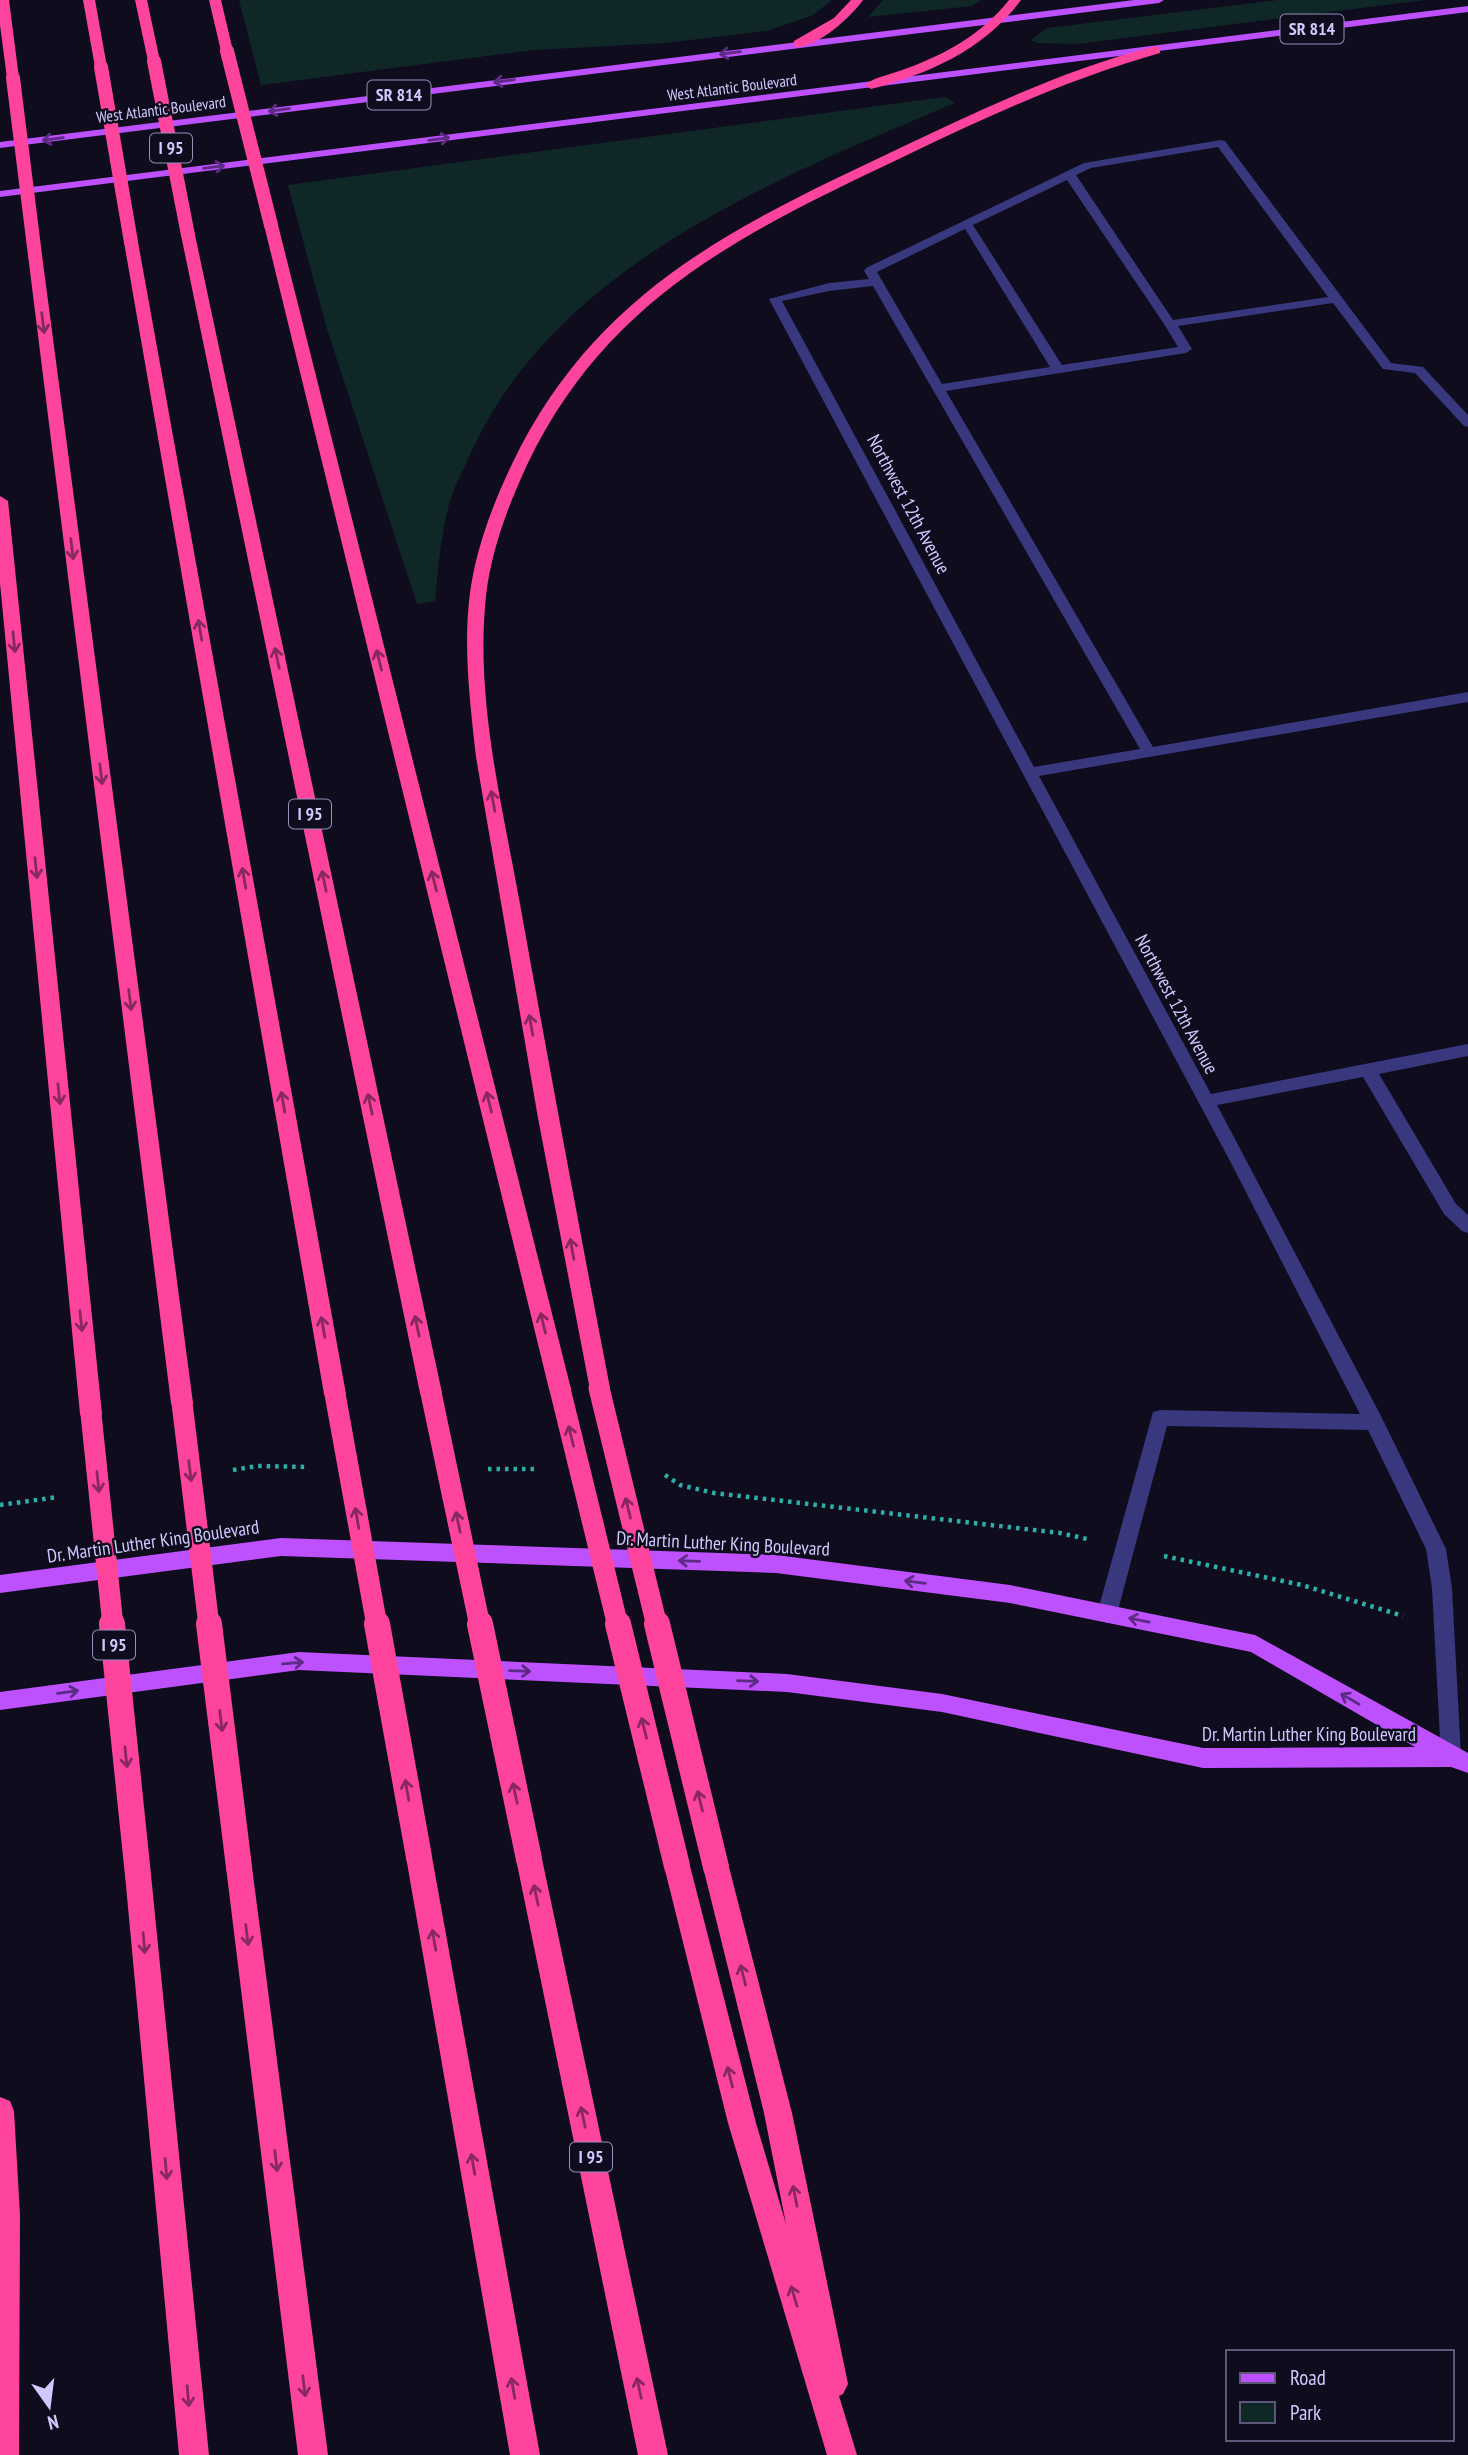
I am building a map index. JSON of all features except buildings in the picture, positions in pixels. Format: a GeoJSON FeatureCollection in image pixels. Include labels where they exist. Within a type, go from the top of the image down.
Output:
{"type":"FeatureCollection","features":[{"type":"Feature","properties":{"kind":"highway"},"geometry":{"type":"LineString","coordinates":[[3,0],[313,2455]]}},
{"type":"Feature","properties":{"kind":"highway"},"geometry":{"type":"LineString","coordinates":[[89,0],[525,2455]]}},
{"type":"Feature","properties":{"kind":"highway","name":"I 95"},"geometry":{"type":"LineString","coordinates":[[141,0],[653,2455]]}},
{"type":"Feature","properties":{"kind":"highway"},"geometry":{"type":"LineString","coordinates":[[215,0],[742,2123],[842,2455]]}},
{"type":"Feature","properties":{"kind":"highway"},"geometry":{"type":"LineString","coordinates":[[798,44],[847,14],[857,0]]}},
{"type":"Feature","properties":{"kind":"highway"},"geometry":{"type":"LineString","coordinates":[[871,85],[955,53],[999,20],[1015,0]]}},
{"type":"Feature","properties":{"kind":"highway"},"geometry":{"type":"LineString","coordinates":[[847,2455],[778,2113],[599,1388],[545,1105],[485,757],[477,629],[482,569],[493,528],[519,461],[545,410],[613,327],[697,259],[808,197],[1014,100],[1090,68],[1156,50]]}},
{"type":"Feature","properties":{"kind":"highway","name":"I 95"},"geometry":{"type":"LineString","coordinates":[[0,501],[194,2455]]}},
{"type":"Feature","properties":{"kind":"highway"},"geometry":{"type":"LineString","coordinates":[[0,2111],[6,2215],[4,2455]]}},
{"type":"Feature","properties":{"kind":"main road","name":"West Atlantic Boulevard"},"geometry":{"type":"LineString","coordinates":[[0,145],[1159,0]]}},
{"type":"Feature","properties":{"kind":"main road","name":"West Atlantic Boulevard"},"geometry":{"type":"LineString","coordinates":[[0,194],[1468,9]]}},
{"type":"Feature","properties":{"kind":"main road","name":"Dr. Martin Luther King Boulevard"},"geometry":{"type":"LineString","coordinates":[[0,1584],[281,1547],[776,1564],[1010,1594],[1255,1644],[1460,1760]]}},
{"type":"Feature","properties":{"kind":"main road","name":"Dr. Martin Luther King Boulevard"},"geometry":{"type":"LineString","coordinates":[[0,1701],[299,1661],[788,1682],[942,1703],[1203,1758],[1460,1760]]}},
{"type":"Feature","properties":{"kind":"street"},"geometry":{"type":"LineString","coordinates":[[1149,752],[870,271],[1088,165],[1221,143],[1387,366],[1419,369],[1468,423]]}},
{"type":"Feature","properties":{"kind":"street"},"geometry":{"type":"LineString","coordinates":[[938,388],[1186,349],[1069,174]]}},
{"type":"Feature","properties":{"kind":"street"},"geometry":{"type":"LineString","coordinates":[[967,224],[1058,369]]}},
{"type":"Feature","properties":{"kind":"street","name":"Northwest 12th Avenue"},"geometry":{"type":"LineString","coordinates":[[876,282],[829,287],[775,299],[1206,1101],[1374,1422],[1436,1549],[1460,1760]]}},
{"type":"Feature","properties":{"kind":"street"},"geometry":{"type":"LineString","coordinates":[[1170,324],[1336,299]]}},
{"type":"Feature","properties":{"kind":"street"},"geometry":{"type":"LineString","coordinates":[[1030,773],[1468,697]]}},
{"type":"Feature","properties":{"kind":"street"},"geometry":{"type":"LineString","coordinates":[[1206,1101],[1468,1050]]}},
{"type":"Feature","properties":{"kind":"street"},"geometry":{"type":"LineString","coordinates":[[1368,1070],[1450,1209],[1468,1226]]}},
{"type":"Feature","properties":{"kind":"street"},"geometry":{"type":"LineString","coordinates":[[1107,1614],[1160,1418],[1374,1422]]}},
{"type":"Feature","properties":{"kind":"path"},"geometry":{"type":"LineString","coordinates":[[230,1470],[257,1466],[312,1467]]}},
{"type":"Feature","properties":{"kind":"path"},"geometry":{"type":"LineString","coordinates":[[478,1469],[547,1469]]}},
{"type":"Feature","properties":{"kind":"path"},"geometry":{"type":"LineString","coordinates":[[658,1471],[680,1485],[714,1493],[1060,1533],[1302,1585],[1444,1628]]}},
{"type":"Feature","properties":{"kind":"path"},"geometry":{"type":"LineString","coordinates":[[0,1505],[68,1495]]}},
{"type":"Feature","properties":{"kind":"green space"},"geometry":{"type":"Polygon","coordinates":[[[239,0],[832,0],[813,15],[767,31],[665,43],[534,50],[261,85],[239,0]]]}},
{"type":"Feature","properties":{"kind":"green space"},"geometry":{"type":"Polygon","coordinates":[[[883,0],[981,0],[972,6],[868,17],[883,0]]]}},
{"type":"Feature","properties":{"kind":"green space"},"geometry":{"type":"Polygon","coordinates":[[[1278,0],[1425,0],[1077,44],[1038,43],[1031,40],[1047,28],[1278,0]]]}},
{"type":"Feature","properties":{"kind":"green space"},"geometry":{"type":"Polygon","coordinates":[[[945,97],[955,103],[744,198],[676,237],[612,281],[555,332],[507,390],[469,457],[447,513],[435,601],[417,604],[327,329],[288,185],[945,97]]]}}]}
